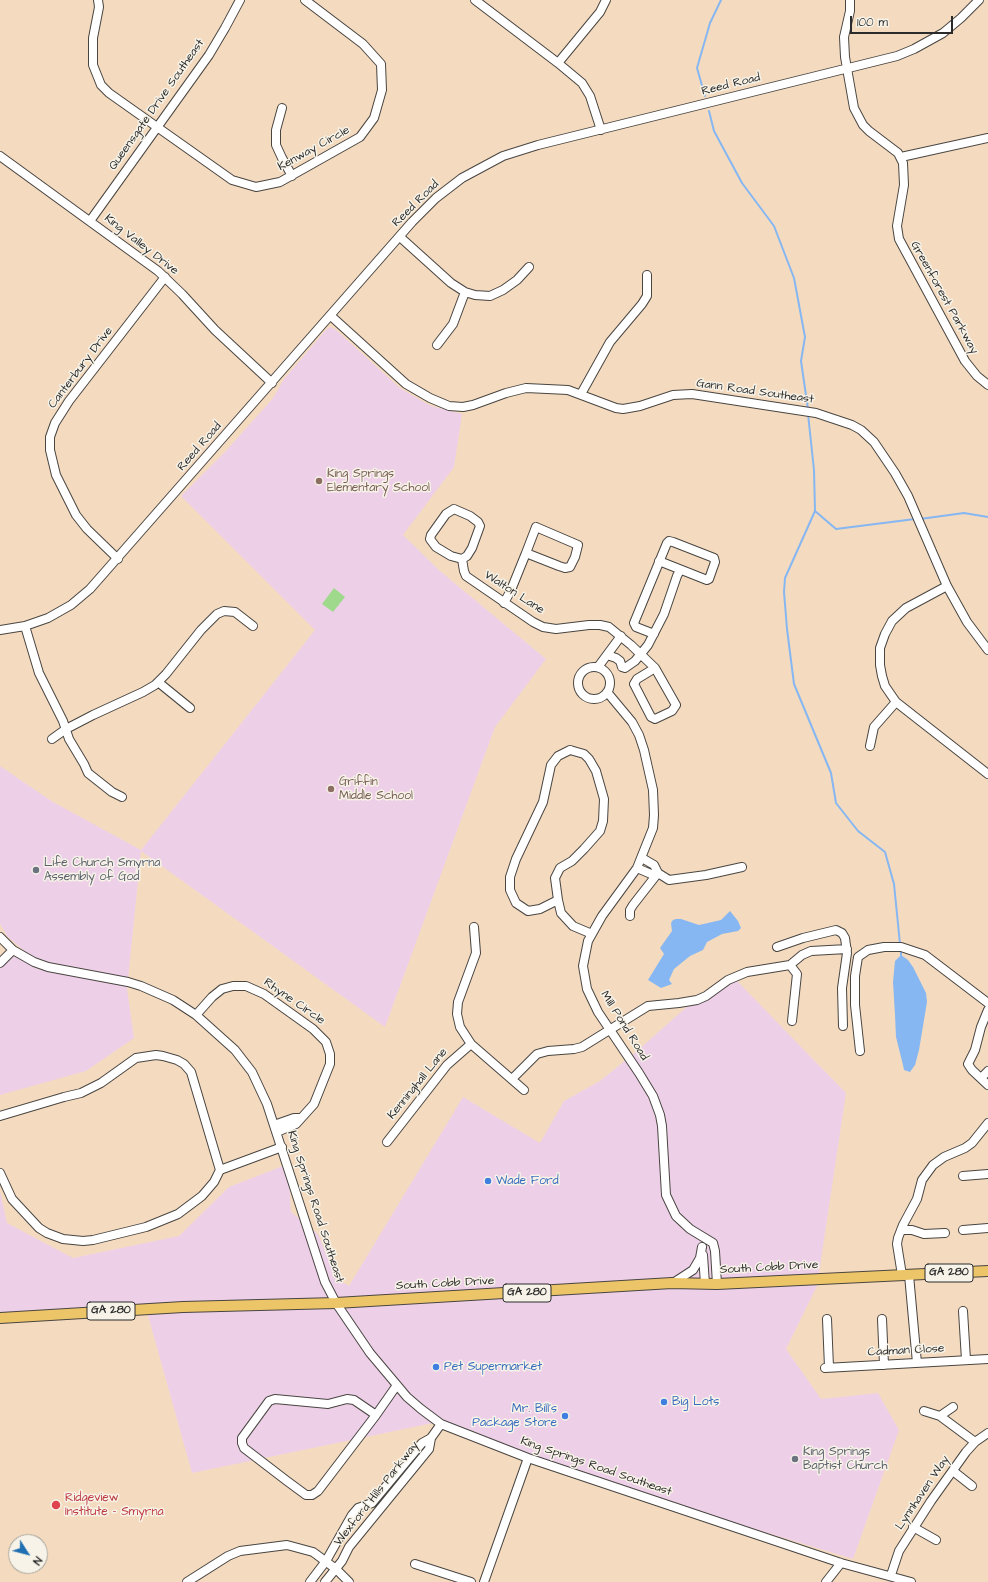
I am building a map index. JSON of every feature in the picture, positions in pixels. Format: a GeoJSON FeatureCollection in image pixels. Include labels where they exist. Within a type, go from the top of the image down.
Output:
{"type":"FeatureCollection","features":[{"type":"Feature","properties":{"kind":"main road","name":"South Cobb Drive"},"geometry":{"type":"LineString","coordinates":[[0,1318],[183,1307],[336,1303],[672,1283],[717,1284],[988,1271]]}},
{"type":"Feature","properties":{"kind":"street","name":"Kenway Circle"},"geometry":{"type":"LineString","coordinates":[[98,0],[99,7],[92,48],[93,65],[98,80],[109,93],[232,180],[256,187],[280,182],[360,137],[374,118],[382,90],[381,64],[363,44],[305,0]]}},
{"type":"Feature","properties":{"kind":"street","name":"Queensgate Drive Southeast"},"geometry":{"type":"LineString","coordinates":[[90,221],[209,55],[240,0]]}},
{"type":"Feature","properties":{"kind":"street"},"geometry":{"type":"LineString","coordinates":[[475,0],[578,79],[588,91],[601,130]]}},
{"type":"Feature","properties":{"kind":"street"},"geometry":{"type":"LineString","coordinates":[[558,63],[600,12],[606,0]]}},
{"type":"Feature","properties":{"kind":"street"},"geometry":{"type":"LineString","coordinates":[[850,0],[850,11],[844,37],[846,69],[858,118],[869,131],[894,149],[901,157],[988,138]]}},
{"type":"Feature","properties":{"kind":"street","name":"Reed Road"},"geometry":{"type":"LineString","coordinates":[[0,630],[25,626],[48,618],[71,605],[90,589],[118,559],[426,207],[462,178],[490,162],[538,145],[897,56],[922,45],[953,26],[979,0]]}},
{"type":"Feature","properties":{"kind":"street"},"geometry":{"type":"LineString","coordinates":[[282,108],[276,130],[276,145],[292,176]]}},
{"type":"Feature","properties":{"kind":"street","name":"King Valley Drive"},"geometry":{"type":"LineString","coordinates":[[0,156],[165,277],[220,335],[272,383]]}},
{"type":"Feature","properties":{"kind":"street","name":"Greenforest Parkway"},"geometry":{"type":"LineString","coordinates":[[901,157],[905,177],[897,226],[901,246],[964,361],[977,376],[988,385]]}},
{"type":"Feature","properties":{"kind":"street"},"geometry":{"type":"LineString","coordinates":[[400,237],[451,283],[465,292],[475,295],[490,296],[510,285],[528,267]]}},
{"type":"Feature","properties":{"kind":"street"},"geometry":{"type":"LineString","coordinates":[[581,394],[610,342],[647,296],[647,275]]}},
{"type":"Feature","properties":{"kind":"street","name":"Canterbury Drive"},"geometry":{"type":"LineString","coordinates":[[118,559],[87,530],[76,515],[56,475],[50,450],[50,438],[56,423],[69,401],[165,277]]}},
{"type":"Feature","properties":{"kind":"street"},"geometry":{"type":"LineString","coordinates":[[437,345],[453,324],[465,292]]}},
{"type":"Feature","properties":{"kind":"street","name":"Gann Road Southeast"},"geometry":{"type":"LineString","coordinates":[[331,316],[406,384],[444,405],[468,407],[506,393],[526,388],[557,389],[581,394],[616,408],[623,409],[640,406],[664,398],[683,394],[716,397],[790,408],[816,413],[852,425],[861,430],[874,442],[895,473],[947,586],[967,622],[988,650]]}},
{"type":"Feature","properties":{"kind":"street"},"geometry":{"type":"LineString","coordinates":[[454,509],[470,516],[478,522],[480,526],[472,548],[467,556],[462,560],[450,556],[432,543],[430,539],[431,535],[446,514],[454,509]]}},
{"type":"Feature","properties":{"kind":"street"},"geometry":{"type":"LineString","coordinates":[[504,603],[512,590],[536,526],[578,545],[572,565],[568,568],[558,566],[526,553]]}},
{"type":"Feature","properties":{"kind":"street"},"geometry":{"type":"LineString","coordinates":[[654,634],[636,627],[634,623],[659,561],[667,543],[669,541],[715,559],[714,567],[709,579],[707,580],[659,561]]}},
{"type":"Feature","properties":{"kind":"street","name":"Walton Lane"},"geometry":{"type":"LineString","coordinates":[[462,560],[466,576],[504,603],[543,627],[562,629],[600,625],[609,627],[621,636],[655,668],[676,705],[672,711],[655,719],[651,717],[634,684],[637,679],[655,668]]}},
{"type":"Feature","properties":{"kind":"street"},"geometry":{"type":"LineString","coordinates":[[609,677],[622,667],[622,664],[633,656],[640,655],[654,634],[680,570]]}},
{"type":"Feature","properties":{"kind":"street"},"geometry":{"type":"LineString","coordinates":[[947,586],[906,608],[892,621],[880,648],[880,665],[886,686],[896,702],[988,774]]}},
{"type":"Feature","properties":{"kind":"street"},"geometry":{"type":"LineString","coordinates":[[52,739],[66,729],[109,707],[143,692],[158,682],[201,630],[217,614],[224,611],[235,612],[253,626]]}},
{"type":"Feature","properties":{"kind":"street"},"geometry":{"type":"LineString","coordinates":[[25,626],[39,673],[66,729],[69,739],[88,773],[112,792],[122,797]]}},
{"type":"Feature","properties":{"kind":"street"},"geometry":{"type":"LineString","coordinates":[[598,667],[621,636]]}},
{"type":"Feature","properties":{"kind":"street"},"geometry":{"type":"LineString","coordinates":[[607,655],[620,661],[622,667]]}},
{"type":"Feature","properties":{"kind":"street"},"geometry":{"type":"LineString","coordinates":[[590,667],[598,667],[605,670],[609,677],[610,687],[603,697],[590,699],[584,696],[579,690],[578,679],[584,670],[590,667]]}},
{"type":"Feature","properties":{"kind":"street"},"geometry":{"type":"LineString","coordinates":[[158,682],[190,708]]}},
{"type":"Feature","properties":{"kind":"street","name":"Mill Pond Road"},"geometry":{"type":"LineString","coordinates":[[607,692],[632,722],[639,735],[653,790],[654,815],[652,828],[637,868],[602,916],[588,941],[583,966],[587,989],[592,1003],[653,1096],[662,1126],[664,1184],[669,1205],[676,1216],[690,1229],[713,1243],[715,1251],[717,1284]]}},
{"type":"Feature","properties":{"kind":"street"},"geometry":{"type":"LineString","coordinates":[[870,746],[874,727],[896,702]]}},
{"type":"Feature","properties":{"kind":"street"},"geometry":{"type":"LineString","coordinates":[[558,900],[540,910],[528,911],[516,903],[510,890],[510,877],[516,859],[543,802],[551,765],[562,753],[574,750],[584,754],[589,759],[600,779],[604,799],[602,820],[600,831],[584,849],[560,868],[555,878],[561,913],[573,926],[592,934]]}},
{"type":"Feature","properties":{"kind":"street"},"geometry":{"type":"LineString","coordinates":[[642,858],[654,865],[658,873],[669,880],[706,875],[742,866]]}},
{"type":"Feature","properties":{"kind":"street"},"geometry":{"type":"LineString","coordinates":[[637,868],[651,874],[658,873]]}},
{"type":"Feature","properties":{"kind":"street"},"geometry":{"type":"LineString","coordinates":[[630,916],[630,910],[633,905],[658,873]]}},
{"type":"Feature","properties":{"kind":"street"},"geometry":{"type":"LineString","coordinates":[[474,927],[476,953],[460,995],[457,1008],[460,1027],[471,1044],[524,1090]]}},
{"type":"Feature","properties":{"kind":"street"},"geometry":{"type":"LineString","coordinates":[[777,947],[803,938],[836,930],[840,931],[844,935],[847,949],[842,988],[843,1026]]}},
{"type":"Feature","properties":{"kind":"street","name":"King Springs Road Southeast"},"geometry":{"type":"LineString","coordinates":[[0,937],[26,959],[48,967],[114,979],[141,986],[173,1000],[196,1015],[225,1040],[245,1062],[264,1096],[276,1128],[325,1282],[336,1303],[370,1353],[397,1385],[421,1409],[441,1424],[528,1458],[841,1563],[891,1575],[911,1582]]}},
{"type":"Feature","properties":{"kind":"street"},"geometry":{"type":"LineString","coordinates":[[860,1051],[855,1005],[855,976],[858,957],[868,950],[884,947],[901,947],[925,955],[988,1003]]}},
{"type":"Feature","properties":{"kind":"street"},"geometry":{"type":"LineString","coordinates":[[512,1079],[537,1054],[548,1051],[582,1047],[648,1006],[697,1000],[706,996],[728,980],[747,972],[790,965],[802,955],[811,951],[847,949]]}},
{"type":"Feature","properties":{"kind":"street"},"geometry":{"type":"LineString","coordinates":[[0,963],[14,950]]}},
{"type":"Feature","properties":{"kind":"street"},"geometry":{"type":"LineString","coordinates":[[790,965],[797,974],[792,1021]]}},
{"type":"Feature","properties":{"kind":"street","name":"Rhyne Circle"},"geometry":{"type":"LineString","coordinates":[[196,1015],[212,997],[222,989],[233,986],[246,986],[264,994],[320,1035],[326,1042],[329,1050],[329,1069],[314,1104],[296,1124],[276,1128]]}},
{"type":"Feature","properties":{"kind":"street"},"geometry":{"type":"LineString","coordinates":[[988,1010],[981,1027],[975,1050],[968,1061],[970,1066],[988,1085]]}},
{"type":"Feature","properties":{"kind":"street","name":"Kenninghall Lane"},"geometry":{"type":"LineString","coordinates":[[387,1142],[447,1065],[471,1044]]}},
{"type":"Feature","properties":{"kind":"street"},"geometry":{"type":"LineString","coordinates":[[0,1116],[64,1097],[81,1094],[101,1083],[136,1058],[152,1055],[163,1056],[177,1060],[184,1064],[191,1072],[220,1170],[214,1182],[202,1196],[178,1214],[146,1227],[93,1240],[78,1241],[56,1237],[47,1233],[31,1221],[12,1199],[0,1173]]}},
{"type":"Feature","properties":{"kind":"street"},"geometry":{"type":"LineString","coordinates":[[981,1078],[988,1071]]}},
{"type":"Feature","properties":{"kind":"street"},"geometry":{"type":"LineString","coordinates":[[917,1363],[906,1275],[897,1244],[901,1230],[913,1208],[922,1180],[929,1170],[944,1158],[972,1143],[988,1123]]}},
{"type":"Feature","properties":{"kind":"street"},"geometry":{"type":"LineString","coordinates":[[220,1170],[282,1147]]}},
{"type":"Feature","properties":{"kind":"street"},"geometry":{"type":"LineString","coordinates":[[963,1176],[988,1174]]}},
{"type":"Feature","properties":{"kind":"street"},"geometry":{"type":"LineString","coordinates":[[963,1230],[988,1228]]}},
{"type":"Feature","properties":{"kind":"street"},"geometry":{"type":"LineString","coordinates":[[901,1230],[912,1230],[924,1234],[945,1233]]}},
{"type":"Feature","properties":{"kind":"street"},"geometry":{"type":"LineString","coordinates":[[672,1283],[693,1270],[700,1258],[705,1238]]}},
{"type":"Feature","properties":{"kind":"street"},"geometry":{"type":"LineString","coordinates":[[702,1247],[705,1284]]}},
{"type":"Feature","properties":{"kind":"street"},"geometry":{"type":"LineString","coordinates":[[963,1311],[966,1360]]}},
{"type":"Feature","properties":{"kind":"street","name":"Cadman Close"},"geometry":{"type":"LineString","coordinates":[[828,1319],[827,1367],[988,1359]]}},
{"type":"Feature","properties":{"kind":"street"},"geometry":{"type":"LineString","coordinates":[[882,1319],[884,1365]]}},
{"type":"Feature","properties":{"kind":"street"},"geometry":{"type":"LineString","coordinates":[[376,1415],[354,1400],[347,1399],[328,1404],[275,1399],[269,1401],[242,1438],[242,1443],[244,1448],[287,1481],[306,1495],[312,1495],[318,1492],[376,1415],[397,1385]]}},
{"type":"Feature","properties":{"kind":"street"},"geometry":{"type":"LineString","coordinates":[[940,1416],[953,1407]]}},
{"type":"Feature","properties":{"kind":"street"},"geometry":{"type":"LineString","coordinates":[[924,1411],[940,1416],[975,1442]]}},
{"type":"Feature","properties":{"kind":"street","name":"Wexford Hills Parkway"},"geometry":{"type":"LineString","coordinates":[[310,1582],[326,1562],[352,1515],[358,1508],[372,1503],[422,1443],[431,1438],[441,1424]]}},
{"type":"Feature","properties":{"kind":"street","name":"Lynnhaven Way"},"geometry":{"type":"LineString","coordinates":[[891,1575],[899,1551],[913,1527],[975,1442],[988,1433]]}},
{"type":"Feature","properties":{"kind":"street","name":"Wexford Hills Parkway"},"geometry":{"type":"LineString","coordinates":[[325,1582],[336,1569],[349,1547],[430,1448],[431,1438]]}},
{"type":"Feature","properties":{"kind":"street"},"geometry":{"type":"LineString","coordinates":[[484,1582],[528,1458]]}},
{"type":"Feature","properties":{"kind":"street"},"geometry":{"type":"LineString","coordinates":[[953,1471],[972,1486]]}},
{"type":"Feature","properties":{"kind":"street"},"geometry":{"type":"LineString","coordinates":[[392,1478],[400,1484]]}},
{"type":"Feature","properties":{"kind":"street"},"geometry":{"type":"LineString","coordinates":[[913,1527],[936,1540]]}},
{"type":"Feature","properties":{"kind":"street"},"geometry":{"type":"LineString","coordinates":[[188,1582],[228,1556],[240,1551],[287,1545],[313,1552],[336,1569],[349,1582]]}},
{"type":"Feature","properties":{"kind":"street"},"geometry":{"type":"LineString","coordinates":[[826,1582],[841,1563]]}},
{"type":"Feature","properties":{"kind":"street"},"geometry":{"type":"LineString","coordinates":[[415,1564],[471,1582]]}},
{"type":"Feature","properties":{"kind":"shaded area"},"geometry":{"type":"Polygon","coordinates":[[[330,327],[335,329],[400,388],[431,406],[462,414],[454,467],[403,535],[440,571],[546,659],[495,727],[385,1027],[141,851],[127,989],[134,1038],[86,1071],[0,1095],[0,967],[23,950],[7,936],[0,924],[0,766],[53,802],[141,850],[315,630],[181,496],[225,452],[273,398],[284,379],[330,327]]]}},
{"type":"Feature","properties":{"kind":"shaded area"},"geometry":{"type":"Polygon","coordinates":[[[737,981],[846,1093],[817,1286],[786,1349],[821,1399],[878,1393],[899,1430],[853,1559],[725,1520],[533,1456],[438,1422],[192,1473],[147,1312],[0,1316],[0,1191],[7,1223],[73,1258],[179,1236],[229,1187],[288,1164],[291,1212],[318,1234],[336,1278],[349,1286],[463,1097],[540,1143],[564,1101],[600,1081],[637,1051],[699,996],[737,981]]]}},
{"type":"Feature","properties":{"kind":"green space"},"geometry":{"type":"Polygon","coordinates":[[[334,588],[345,597],[333,612],[322,604],[334,588]]]}},
{"type":"Feature","properties":{"kind":"water"},"geometry":{"type":"Polygon","coordinates":[[[730,911],[738,921],[741,928],[738,931],[722,934],[707,942],[703,950],[690,956],[674,969],[669,980],[672,984],[661,988],[648,980],[664,954],[660,948],[672,931],[671,923],[673,920],[681,919],[699,925],[721,920],[730,911]]]}},
{"type":"Feature","properties":{"kind":"water"},"geometry":{"type":"Polygon","coordinates":[[[901,955],[908,960],[913,967],[926,993],[927,1002],[919,1050],[915,1065],[910,1072],[904,1070],[896,1037],[893,982],[895,961],[901,955]]]}},
{"type":"Feature","properties":{"kind":"waterway"},"geometry":{"type":"LineString","coordinates":[[705,96],[697,68],[710,23],[721,0]]}},
{"type":"Feature","properties":{"kind":"waterway"},"geometry":{"type":"LineString","coordinates":[[709,111],[714,131],[742,183],[774,226],[794,278],[805,337],[801,361],[808,409]]}},
{"type":"Feature","properties":{"kind":"waterway"},"geometry":{"type":"LineString","coordinates":[[808,414],[814,470],[815,511],[785,578],[784,592],[794,684],[831,773],[836,803],[858,831],[885,852],[894,884],[900,944]]}},
{"type":"Feature","properties":{"kind":"waterway"},"geometry":{"type":"LineString","coordinates":[[815,511],[836,529],[915,519]]}},
{"type":"Feature","properties":{"kind":"waterway"},"geometry":{"type":"LineString","coordinates":[[920,519],[964,513],[988,517]]}},
{"type":"Feature","properties":{"kind":"waterway"},"geometry":{"type":"LineString","coordinates":[[901,949],[901,955]]}},
{"type":"Feature","properties":{"kind":"place","name":"King Springs Elementary School"},"geometry":{"type":"Point","coordinates":[319,481]}},
{"type":"Feature","properties":{"kind":"place","name":"Griffin Middle School"},"geometry":{"type":"Point","coordinates":[331,789]}},
{"type":"Feature","properties":{"kind":"place","name":"Life Church Smyrna Assembly of God"},"geometry":{"type":"Point","coordinates":[36,870]}},
{"type":"Feature","properties":{"kind":"place","name":"Wade Ford"},"geometry":{"type":"Point","coordinates":[488,1181]}},
{"type":"Feature","properties":{"kind":"place","name":"Pet Supermarket"},"geometry":{"type":"Point","coordinates":[436,1367]}},
{"type":"Feature","properties":{"kind":"place","name":"Big Lots"},"geometry":{"type":"Point","coordinates":[664,1402]}},
{"type":"Feature","properties":{"kind":"place","name":"Mr. Bill's Package Store"},"geometry":{"type":"Point","coordinates":[565,1416]}},
{"type":"Feature","properties":{"kind":"place","name":"King Springs Baptist Church"},"geometry":{"type":"Point","coordinates":[795,1459]}},
{"type":"Feature","properties":{"kind":"place","name":"Ridgeview Institute - Smyrna"},"geometry":{"type":"Point","coordinates":[56,1505]}}]}
